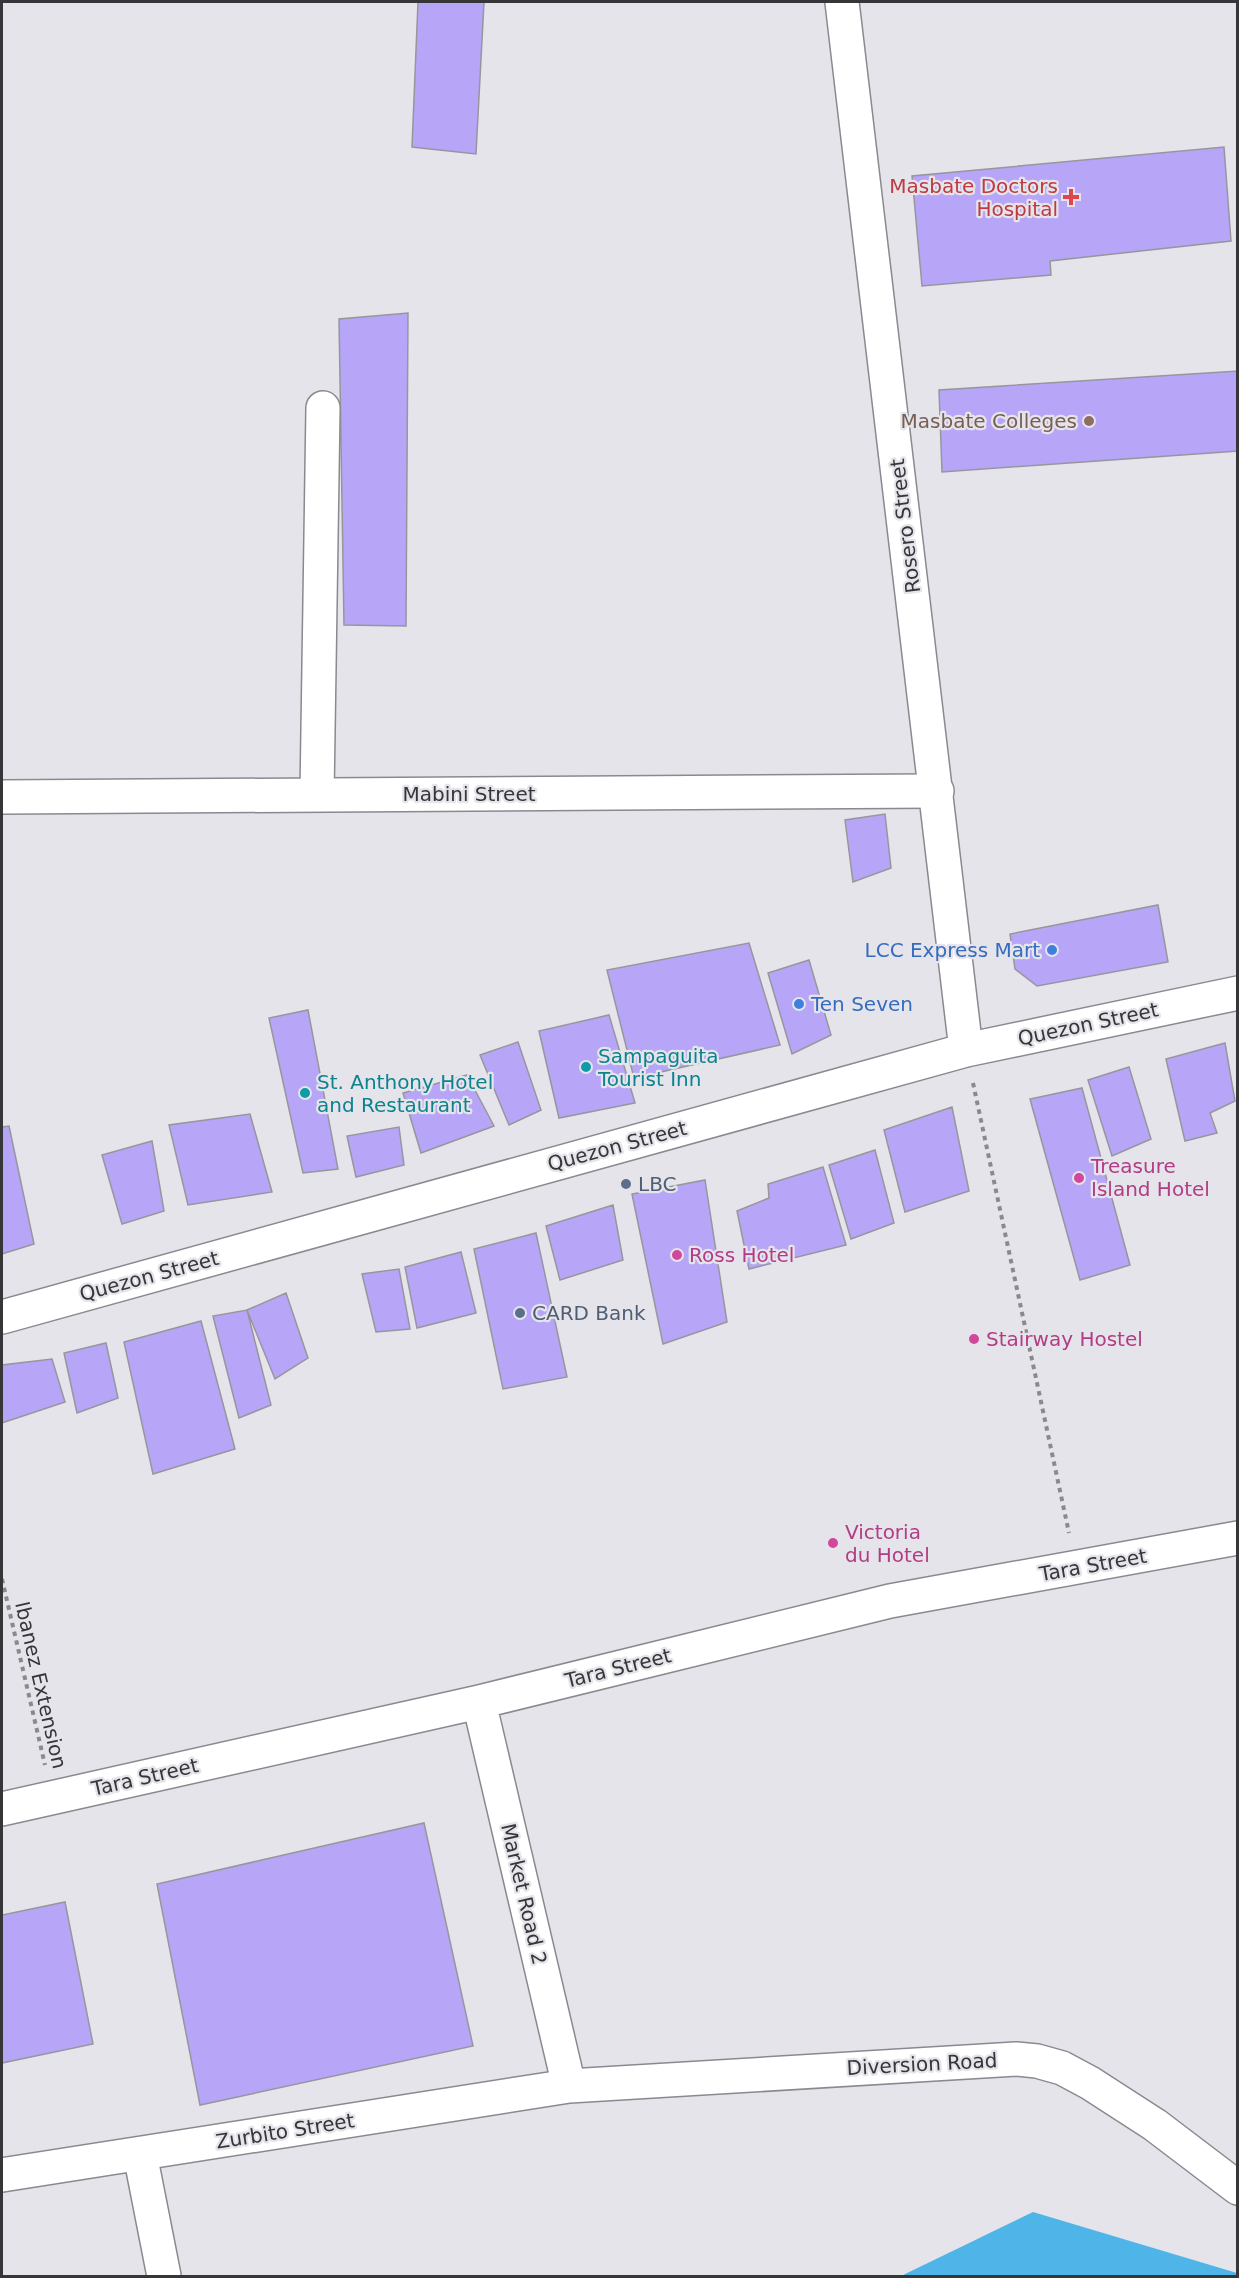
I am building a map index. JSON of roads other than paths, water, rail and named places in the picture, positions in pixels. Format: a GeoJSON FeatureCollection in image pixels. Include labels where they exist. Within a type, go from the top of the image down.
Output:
{"type":"FeatureCollection","features":[{"type":"Feature","properties":{"kind":"street","name":"Rosero Street"},"geometry":{"type":"LineString","coordinates":[[842,2],[966,1050]]}},
{"type":"Feature","properties":{"kind":"street"},"geometry":{"type":"LineString","coordinates":[[317,795],[322,408]]}},
{"type":"Feature","properties":{"kind":"street","name":"Mabini Street"},"geometry":{"type":"LineString","coordinates":[[2,797],[937,791]]}},
{"type":"Feature","properties":{"kind":"street","name":"Quezon Street"},"geometry":{"type":"LineString","coordinates":[[2,1317],[966,1050],[1238,993]]}},
{"type":"Feature","properties":{"kind":"street","name":"Tara Street"},"geometry":{"type":"LineString","coordinates":[[2,1809],[479,1702],[890,1601],[1238,1538]]}},
{"type":"Feature","properties":{"kind":"street","name":"Market Road 2"},"geometry":{"type":"LineString","coordinates":[[479,1702],[569,2086]]}},
{"type":"Feature","properties":{"kind":"street","name":"Diversion Road"},"geometry":{"type":"LineString","coordinates":[[569,2086],[988,2060],[1037,2061],[1062,2068],[1090,2082],[1155,2125],[1238,2188]]}},
{"type":"Feature","properties":{"kind":"street","name":"Zurbito Street"},"geometry":{"type":"LineString","coordinates":[[2,2175],[569,2086]]}},
{"type":"Feature","properties":{"kind":"street"},"geometry":{"type":"LineString","coordinates":[[140,2154],[164,2277]]}},
{"type":"Feature","properties":{"kind":"water"},"geometry":{"type":"Polygon","coordinates":[[[1033,2212],[1237,2273],[1237,2276],[901,2276],[1033,2212]]]}},
{"type":"Feature","properties":{"kind":"place","name":"Masbate Doctors Hospital"},"geometry":{"type":"Point","coordinates":[1071,197]}},
{"type":"Feature","properties":{"kind":"place","name":"Masbate Colleges"},"geometry":{"type":"Point","coordinates":[1089,421]}},
{"type":"Feature","properties":{"kind":"place","name":"LCC Express Mart"},"geometry":{"type":"Point","coordinates":[1052,950]}},
{"type":"Feature","properties":{"kind":"place","name":"Ten Seven"},"geometry":{"type":"Point","coordinates":[799,1004]}},
{"type":"Feature","properties":{"kind":"place","name":"Sampaguita Tourist Inn"},"geometry":{"type":"Point","coordinates":[586,1067]}},
{"type":"Feature","properties":{"kind":"place","name":"St. Anthony Hotel and Restaurant"},"geometry":{"type":"Point","coordinates":[305,1093]}},
{"type":"Feature","properties":{"kind":"place","name":"Treasure Island Hotel"},"geometry":{"type":"Point","coordinates":[1079,1178]}},
{"type":"Feature","properties":{"kind":"place","name":"LBC"},"geometry":{"type":"Point","coordinates":[626,1184]}},
{"type":"Feature","properties":{"kind":"place","name":"Ross Hotel"},"geometry":{"type":"Point","coordinates":[677,1255]}},
{"type":"Feature","properties":{"kind":"place","name":"CARD Bank"},"geometry":{"type":"Point","coordinates":[520,1313]}},
{"type":"Feature","properties":{"kind":"place","name":"Stairway Hostel"},"geometry":{"type":"Point","coordinates":[974,1339]}},
{"type":"Feature","properties":{"kind":"place","name":"Victoria du Hotel"},"geometry":{"type":"Point","coordinates":[833,1543]}}]}
